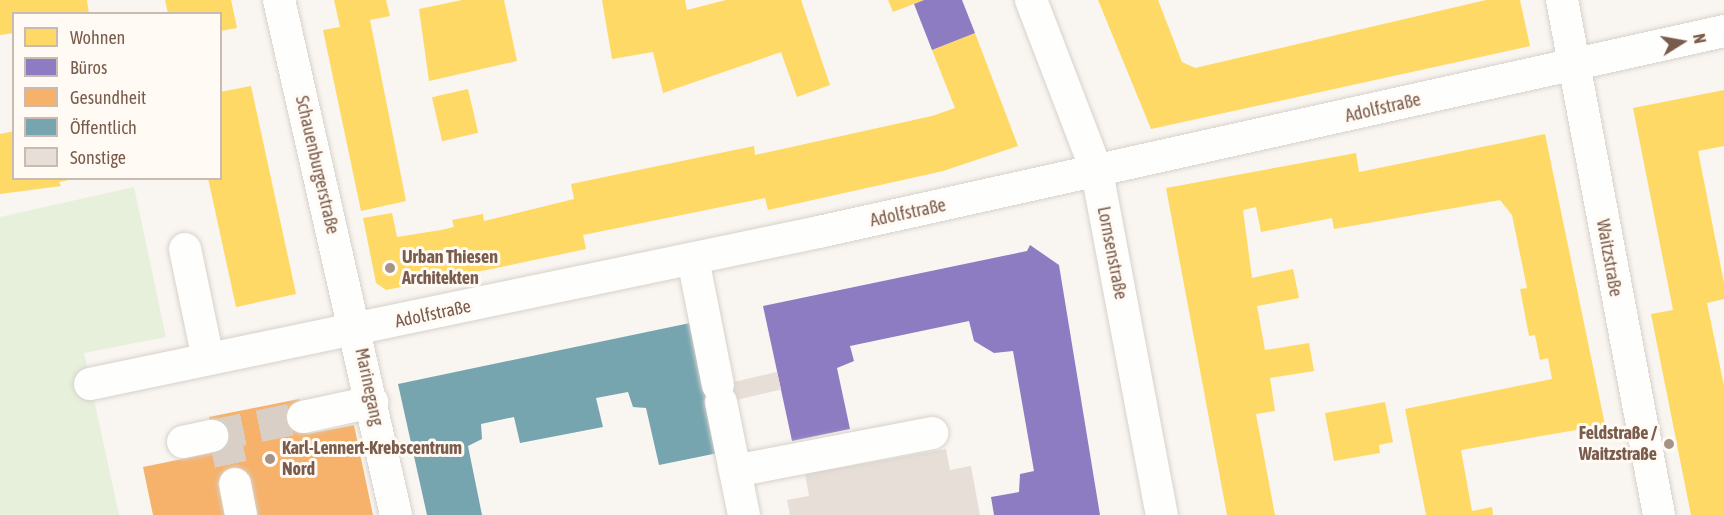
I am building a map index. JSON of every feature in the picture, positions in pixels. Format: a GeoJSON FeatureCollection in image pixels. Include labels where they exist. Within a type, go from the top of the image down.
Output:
{"type":"FeatureCollection","features":[{"type":"Feature","properties":{"kind":"street","name":"Schauenburgerstraße"},"geometry":{"type":"LineString","coordinates":[[279,0],[357,330]]}},
{"type":"Feature","properties":{"kind":"street","name":"Lornsenstraße"},"geometry":{"type":"LineString","coordinates":[[1030,0],[1097,172],[1162,515]]}},
{"type":"Feature","properties":{"kind":"street","name":"Waitzstraße"},"geometry":{"type":"LineString","coordinates":[[1562,0],[1659,515]]}},
{"type":"Feature","properties":{"kind":"street","name":"Adolfstraße"},"geometry":{"type":"LineString","coordinates":[[90,384],[357,330],[1097,172],[1724,31]]}},
{"type":"Feature","properties":{"kind":"street"},"geometry":{"type":"LineString","coordinates":[[185,249],[208,359]]}},
{"type":"Feature","properties":{"kind":"street"},"geometry":{"type":"LineString","coordinates":[[693,259],[744,515]]}},
{"type":"Feature","properties":{"kind":"street","name":"Marinegang"},"geometry":{"type":"LineString","coordinates":[[357,330],[396,515]]}},
{"type":"Feature","properties":{"kind":"street"},"geometry":{"type":"LineString","coordinates":[[303,417],[372,402]]}},
{"type":"Feature","properties":{"kind":"street"},"geometry":{"type":"LineString","coordinates":[[735,471],[932,433]]}},
{"type":"Feature","properties":{"kind":"street"},"geometry":{"type":"LineString","coordinates":[[235,484],[241,515]]}},
{"type":"Feature","properties":{"kind":"green space"},"geometry":{"type":"Polygon","coordinates":[[[134,187],[166,337],[84,353],[119,515],[0,515],[0,217],[134,187]]]}},
{"type":"Feature","properties":{"kind":"building: Wohnen"},"geometry":{"type":"Polygon","coordinates":[[[0,0],[87,0],[89,12],[12,12],[12,33],[0,35],[0,0]]]}},
{"type":"Feature","properties":{"kind":"building: Wohnen"},"geometry":{"type":"Polygon","coordinates":[[[165,0],[231,0],[237,28],[222,31],[222,12],[168,12],[165,0]]]}},
{"type":"Feature","properties":{"kind":"building: Wohnen"},"geometry":{"type":"Polygon","coordinates":[[[334,0],[386,0],[390,16],[370,20],[406,201],[361,211],[323,30],[340,27],[334,0]]]}},
{"type":"Feature","properties":{"kind":"building: Wohnen"},"geometry":{"type":"Polygon","coordinates":[[[462,0],[504,0],[517,61],[429,81],[419,9],[462,0]]]}},
{"type":"Feature","properties":{"kind":"building: Wohnen"},"geometry":{"type":"Polygon","coordinates":[[[602,0],[685,0],[687,10],[726,0],[801,0],[830,85],[797,97],[781,52],[663,93],[653,52],[612,59],[602,0]]]}},
{"type":"Feature","properties":{"kind":"building: Wohnen"},"geometry":{"type":"Polygon","coordinates":[[[888,0],[924,0],[893,12],[888,0]]]}},
{"type":"Feature","properties":{"kind":"building: Wohnen"},"geometry":{"type":"Polygon","coordinates":[[[1098,0],[1158,0],[1182,62],[1195,68],[1486,0],[1520,0],[1530,46],[1151,129],[1098,0]]]}},
{"type":"Feature","properties":{"kind":"building: Wohnen"},"geometry":{"type":"Polygon","coordinates":[[[975,33],[1018,146],[943,171],[768,210],[765,198],[583,235],[586,249],[386,290],[376,283],[363,218],[392,213],[397,237],[441,230],[454,227],[452,220],[483,214],[484,221],[574,199],[571,184],[754,146],[755,155],[932,116],[955,108],[932,50],[975,33]]]}},
{"type":"Feature","properties":{"kind":"building: Wohnen"},"geometry":{"type":"Polygon","coordinates":[[[251,86],[296,294],[236,307],[208,180],[222,180],[222,92],[251,86]]]}},
{"type":"Feature","properties":{"kind":"building: Wohnen"},"geometry":{"type":"Polygon","coordinates":[[[468,89],[478,133],[442,141],[432,97],[468,89]]]}},
{"type":"Feature","properties":{"kind":"building: Wohnen"},"geometry":{"type":"Polygon","coordinates":[[[1724,90],[1724,146],[1698,151],[1724,283],[1724,299],[1707,303],[1724,386],[1724,515],[1691,515],[1651,314],[1673,310],[1633,108],[1724,90]]]}},
{"type":"Feature","properties":{"kind":"building: Wohnen"},"geometry":{"type":"Polygon","coordinates":[[[12,131],[12,180],[69,180],[59,182],[61,186],[0,194],[0,134],[12,131]]]}},
{"type":"Feature","properties":{"kind":"building: Wohnen"},"geometry":{"type":"Polygon","coordinates":[[[1545,134],[1605,425],[1461,450],[1472,511],[1492,507],[1493,515],[1426,515],[1405,409],[1552,379],[1548,358],[1540,360],[1535,335],[1529,336],[1520,289],[1527,288],[1512,215],[1500,200],[1334,229],[1332,218],[1261,232],[1256,207],[1243,210],[1252,278],[1293,269],[1299,298],[1257,306],[1265,350],[1309,343],[1314,371],[1270,378],[1275,411],[1256,414],[1275,515],[1227,515],[1166,188],[1356,153],[1359,172],[1545,134]]]}},
{"type":"Feature","properties":{"kind":"building: Wohnen"},"geometry":{"type":"Polygon","coordinates":[[[1385,402],[1393,442],[1379,445],[1380,453],[1334,461],[1325,413],[1385,402]]]}},
{"type":"Feature","properties":{"kind":"building: Büros"},"geometry":{"type":"Polygon","coordinates":[[[924,0],[962,0],[975,33],[932,50],[914,4],[924,0]]]}},
{"type":"Feature","properties":{"kind":"building: Büros"},"geometry":{"type":"Polygon","coordinates":[[[1030,245],[1059,265],[1100,515],[994,515],[991,497],[1019,492],[1020,474],[1034,471],[1013,351],[994,353],[974,341],[969,321],[850,346],[854,361],[837,368],[850,429],[792,441],[763,306],[1027,251],[1030,245]]]}},
{"type":"Feature","properties":{"kind":"building: Gesundheit","name":"Karl-Lennert-Krebscentrum Nord"},"geometry":{"type":"Polygon","coordinates":[[[299,399],[307,434],[354,425],[373,515],[153,515],[143,467],[216,452],[209,417],[299,399]]]}},
{"type":"Feature","properties":{"kind":"building: Öffentlich"},"geometry":{"type":"Polygon","coordinates":[[[690,323],[718,453],[659,465],[646,408],[633,407],[628,392],[596,398],[603,427],[520,443],[514,417],[481,424],[482,439],[468,446],[482,515],[427,515],[398,384],[690,323]]]}},
{"type":"Feature","properties":{"kind":"building: Sonstige"},"geometry":{"type":"Polygon","coordinates":[[[777,372],[781,390],[708,406],[704,389],[777,372]]]}},
{"type":"Feature","properties":{"kind":"building: Sonstige"},"geometry":{"type":"Polygon","coordinates":[[[946,449],[950,470],[971,466],[980,515],[790,515],[787,500],[809,496],[805,474],[946,449]]]}},
{"type":"Feature","properties":{"kind":"tunnel"},"geometry":{"type":"LineString","coordinates":[[212,436],[303,417]]}},
{"type":"Feature","properties":{"kind":"tunnel"},"geometry":{"type":"LineString","coordinates":[[224,433],[235,484]]}},
{"type":"Feature","properties":{"kind":"place","name":"Urban Thiesen Architekten"},"geometry":{"type":"Point","coordinates":[390,268]}},
{"type":"Feature","properties":{"kind":"place","name":"Feldstraße / Waitzstraße"},"geometry":{"type":"Point","coordinates":[1669,444]}},
{"type":"Feature","properties":{"kind":"place","name":"Karl-Lennert-Krebscentrum Nord"},"geometry":{"type":"Point","coordinates":[270,459]}}]}
